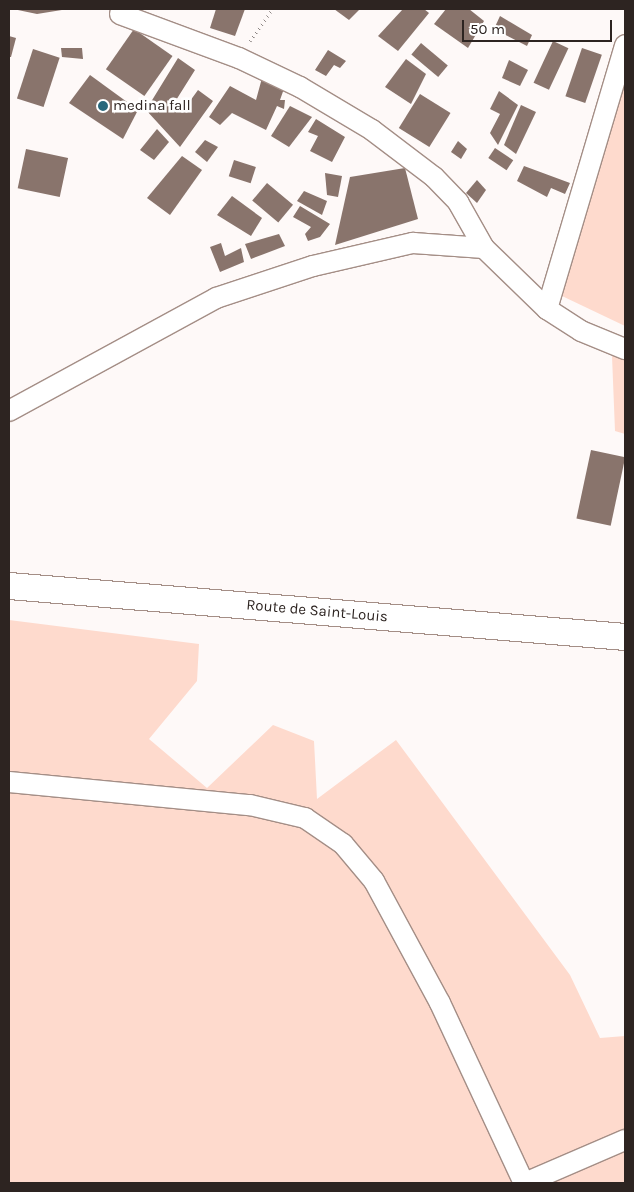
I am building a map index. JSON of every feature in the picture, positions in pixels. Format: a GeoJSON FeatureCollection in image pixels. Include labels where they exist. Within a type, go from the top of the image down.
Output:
{"type":"FeatureCollection","features":[{"type":"Feature","properties":{"kind":"main road","name":"Route de Saint-Louis"},"geometry":{"type":"LineString","coordinates":[[9,586],[625,637]]}},
{"type":"Feature","properties":{"kind":"street"},"geometry":{"type":"LineString","coordinates":[[120,14],[239,58],[330,104],[402,151],[434,177],[458,202],[484,248],[547,310],[581,331],[625,349]]}},
{"type":"Feature","properties":{"kind":"street"},"geometry":{"type":"LineString","coordinates":[[547,310],[625,45]]}},
{"type":"Feature","properties":{"kind":"street"},"geometry":{"type":"LineString","coordinates":[[9,411],[216,298],[313,266],[413,243],[484,248]]}},
{"type":"Feature","properties":{"kind":"street"},"geometry":{"type":"LineString","coordinates":[[9,782],[250,805],[305,818],[343,844],[374,881],[440,1003],[525,1183],[625,1140]]}},
{"type":"Feature","properties":{"kind":"path"},"geometry":{"type":"LineString","coordinates":[[239,58],[272,9]]}},
{"type":"Feature","properties":{"kind":"shaded area"},"geometry":{"type":"Polygon","coordinates":[[[625,76],[625,326],[562,296],[625,76]]]}},
{"type":"Feature","properties":{"kind":"shaded area"},"geometry":{"type":"Polygon","coordinates":[[[612,356],[625,357],[625,434],[615,431],[612,356]]]}},
{"type":"Feature","properties":{"kind":"shaded area"},"geometry":{"type":"Polygon","coordinates":[[[9,620],[199,644],[197,681],[149,739],[207,788],[273,725],[314,741],[317,799],[396,740],[570,975],[600,1038],[625,1036],[625,1183],[9,1183],[9,620]]]}},
{"type":"Feature","properties":{"kind":"building"},"geometry":{"type":"Polygon","coordinates":[[[13,9],[68,9],[37,14],[13,9]]]}},
{"type":"Feature","properties":{"kind":"building"},"geometry":{"type":"Polygon","coordinates":[[[216,9],[245,9],[235,36],[210,28],[216,9]]]}},
{"type":"Feature","properties":{"kind":"building"},"geometry":{"type":"Polygon","coordinates":[[[334,9],[360,9],[349,20],[334,9]]]}},
{"type":"Feature","properties":{"kind":"building"},"geometry":{"type":"Polygon","coordinates":[[[403,9],[424,9],[429,13],[398,51],[378,36],[403,9]]]}},
{"type":"Feature","properties":{"kind":"building"},"geometry":{"type":"Polygon","coordinates":[[[446,9],[469,9],[484,21],[468,48],[434,24],[446,9]]]}},
{"type":"Feature","properties":{"kind":"building"},"geometry":{"type":"Polygon","coordinates":[[[500,16],[532,35],[527,46],[494,29],[500,16]]]}},
{"type":"Feature","properties":{"kind":"building"},"geometry":{"type":"Polygon","coordinates":[[[134,29],[173,56],[144,96],[106,69],[134,29]]]}},
{"type":"Feature","properties":{"kind":"building"},"geometry":{"type":"Polygon","coordinates":[[[9,36],[16,38],[11,57],[9,57],[9,36]]]}},
{"type":"Feature","properties":{"kind":"building"},"geometry":{"type":"Polygon","coordinates":[[[553,41],[568,48],[549,90],[534,83],[553,41]]]}},
{"type":"Feature","properties":{"kind":"building"},"geometry":{"type":"Polygon","coordinates":[[[421,43],[448,65],[438,77],[411,54],[421,43]]]}},
{"type":"Feature","properties":{"kind":"building"},"geometry":{"type":"Polygon","coordinates":[[[61,48],[82,48],[83,59],[62,57],[61,48]]]}},
{"type":"Feature","properties":{"kind":"building"},"geometry":{"type":"Polygon","coordinates":[[[582,48],[602,55],[585,103],[565,96],[582,48]]]}},
{"type":"Feature","properties":{"kind":"building"},"geometry":{"type":"Polygon","coordinates":[[[33,49],[60,58],[44,107],[17,98],[33,49]]]}},
{"type":"Feature","properties":{"kind":"building"},"geometry":{"type":"Polygon","coordinates":[[[328,50],[346,61],[340,68],[334,65],[326,76],[315,70],[328,50]]]}},
{"type":"Feature","properties":{"kind":"building"},"geometry":{"type":"Polygon","coordinates":[[[178,58],[195,70],[173,105],[182,112],[198,90],[213,101],[180,147],[146,110],[178,58]]]}},
{"type":"Feature","properties":{"kind":"building"},"geometry":{"type":"Polygon","coordinates":[[[406,59],[426,74],[411,104],[385,87],[406,59]]]}},
{"type":"Feature","properties":{"kind":"building"},"geometry":{"type":"Polygon","coordinates":[[[509,60],[528,70],[520,86],[502,78],[509,60]]]}},
{"type":"Feature","properties":{"kind":"building","name":"medina fall"},"geometry":{"type":"Polygon","coordinates":[[[90,75],[138,110],[123,139],[69,103],[90,75]]]}},
{"type":"Feature","properties":{"kind":"building"},"geometry":{"type":"Polygon","coordinates":[[[262,78],[286,83],[280,100],[285,100],[284,109],[277,106],[266,130],[232,113],[220,125],[209,117],[230,86],[256,100],[262,78]]]}},
{"type":"Feature","properties":{"kind":"building"},"geometry":{"type":"Polygon","coordinates":[[[499,91],[518,105],[498,145],[490,133],[500,114],[490,109],[499,91]]]}},
{"type":"Feature","properties":{"kind":"building"},"geometry":{"type":"Polygon","coordinates":[[[420,94],[451,113],[429,147],[399,128],[420,94]]]}},
{"type":"Feature","properties":{"kind":"building"},"geometry":{"type":"Polygon","coordinates":[[[521,105],[536,112],[516,154],[504,145],[521,105]]]}},
{"type":"Feature","properties":{"kind":"building"},"geometry":{"type":"Polygon","coordinates":[[[290,106],[312,117],[289,147],[271,136],[290,106]]]}},
{"type":"Feature","properties":{"kind":"building"},"geometry":{"type":"Polygon","coordinates":[[[316,119],[345,137],[332,162],[310,151],[318,136],[308,132],[316,119]]]}},
{"type":"Feature","properties":{"kind":"building"},"geometry":{"type":"Polygon","coordinates":[[[157,129],[169,142],[154,160],[140,150],[157,129]]]}},
{"type":"Feature","properties":{"kind":"building"},"geometry":{"type":"Polygon","coordinates":[[[205,140],[218,147],[207,162],[195,152],[205,140]]]}},
{"type":"Feature","properties":{"kind":"building"},"geometry":{"type":"Polygon","coordinates":[[[458,141],[467,149],[461,159],[451,152],[458,141]]]}},
{"type":"Feature","properties":{"kind":"building"},"geometry":{"type":"Polygon","coordinates":[[[495,148],[513,160],[507,170],[488,158],[495,148]]]}},
{"type":"Feature","properties":{"kind":"building"},"geometry":{"type":"Polygon","coordinates":[[[26,149],[68,158],[60,197],[18,188],[26,149]]]}},
{"type":"Feature","properties":{"kind":"building"},"geometry":{"type":"Polygon","coordinates":[[[182,156],[202,170],[170,215],[147,198],[182,156]]]}},
{"type":"Feature","properties":{"kind":"building"},"geometry":{"type":"Polygon","coordinates":[[[234,160],[256,167],[251,183],[229,176],[234,160]]]}},
{"type":"Feature","properties":{"kind":"building"},"geometry":{"type":"Polygon","coordinates":[[[524,166],[570,183],[565,194],[551,188],[547,197],[517,181],[524,166]]]}},
{"type":"Feature","properties":{"kind":"building"},"geometry":{"type":"Polygon","coordinates":[[[405,168],[418,219],[335,245],[350,177],[405,168]]]}},
{"type":"Feature","properties":{"kind":"building"},"geometry":{"type":"Polygon","coordinates":[[[325,173],[342,176],[338,197],[327,195],[325,173]]]}},
{"type":"Feature","properties":{"kind":"building"},"geometry":{"type":"Polygon","coordinates":[[[477,180],[486,190],[477,203],[466,193],[477,180]]]}},
{"type":"Feature","properties":{"kind":"building"},"geometry":{"type":"Polygon","coordinates":[[[267,183],[293,205],[278,222],[252,201],[267,183]]]}},
{"type":"Feature","properties":{"kind":"building"},"geometry":{"type":"Polygon","coordinates":[[[304,191],[327,201],[322,215],[297,201],[304,191]]]}},
{"type":"Feature","properties":{"kind":"building"},"geometry":{"type":"Polygon","coordinates":[[[232,196],[262,218],[251,236],[217,215],[232,196]]]}},
{"type":"Feature","properties":{"kind":"building"},"geometry":{"type":"Polygon","coordinates":[[[300,206],[330,224],[320,237],[308,241],[305,234],[311,227],[293,217],[300,206]]]}},
{"type":"Feature","properties":{"kind":"building"},"geometry":{"type":"Polygon","coordinates":[[[279,234],[285,246],[251,259],[245,244],[279,234]]]}},
{"type":"Feature","properties":{"kind":"building"},"geometry":{"type":"Polygon","coordinates":[[[221,243],[225,256],[241,248],[244,262],[220,272],[210,247],[221,243]]]}},
{"type":"Feature","properties":{"kind":"building"},"geometry":{"type":"Polygon","coordinates":[[[591,450],[625,457],[611,526],[576,518],[591,450]]]}},
{"type":"Feature","properties":{"kind":"place","name":"medina fall"},"geometry":{"type":"Point","coordinates":[103,106]}}]}
